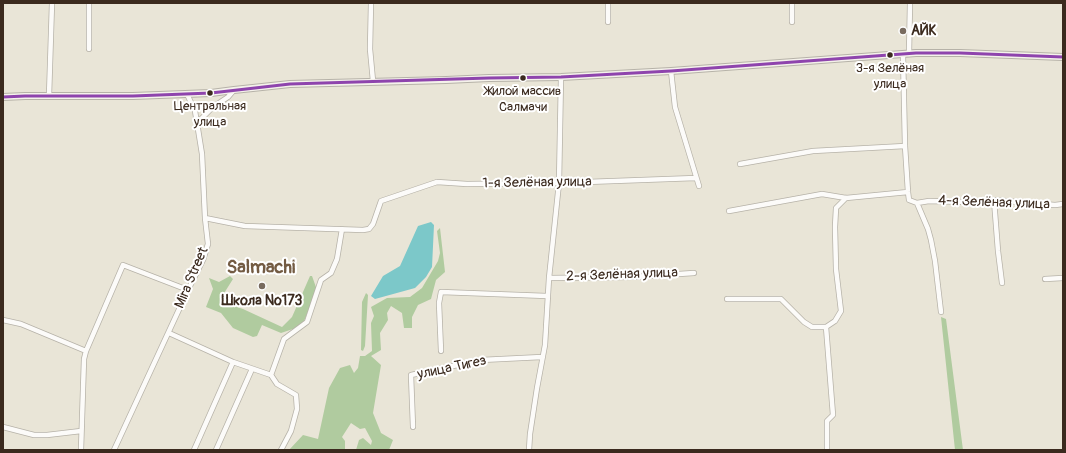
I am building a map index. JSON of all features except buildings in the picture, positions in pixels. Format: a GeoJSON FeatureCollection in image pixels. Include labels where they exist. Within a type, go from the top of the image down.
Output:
{"type":"FeatureCollection","features":[{"type":"Feature","properties":{"kind":"street"},"geometry":{"type":"LineString","coordinates":[[50,96],[52,3]]}},
{"type":"Feature","properties":{"kind":"street"},"geometry":{"type":"LineString","coordinates":[[89,3],[89,49]]}},
{"type":"Feature","properties":{"kind":"street"},"geometry":{"type":"LineString","coordinates":[[371,3],[370,49],[373,81]]}},
{"type":"Feature","properties":{"kind":"street"},"geometry":{"type":"LineString","coordinates":[[608,3],[608,22]]}},
{"type":"Feature","properties":{"kind":"street"},"geometry":{"type":"LineString","coordinates":[[792,3],[792,22]]}},
{"type":"Feature","properties":{"kind":"street"},"geometry":{"type":"LineString","coordinates":[[910,3],[906,54],[905,146],[909,200],[918,203]]}},
{"type":"Feature","properties":{"kind":"street"},"geometry":{"type":"LineString","coordinates":[[3,97],[187,94],[211,93],[290,84],[561,77],[671,71],[906,54],[960,53],[1063,57]]}},
{"type":"Feature","properties":{"kind":"street"},"geometry":{"type":"LineString","coordinates":[[671,71],[675,107],[699,186]]}},
{"type":"Feature","properties":{"kind":"street"},"geometry":{"type":"LineString","coordinates":[[529,450],[530,434],[545,345],[547,296],[559,184],[561,77]]}},
{"type":"Feature","properties":{"kind":"street"},"geometry":{"type":"LineString","coordinates":[[198,123],[213,107],[228,97],[234,90]]}},
{"type":"Feature","properties":{"kind":"street","name":"Mira Street"},"geometry":{"type":"LineString","coordinates":[[114,450],[203,260],[208,244],[205,218],[202,154],[198,123],[195,111],[187,94]]}},
{"type":"Feature","properties":{"kind":"street"},"geometry":{"type":"LineString","coordinates":[[740,164],[812,151],[905,146]]}},
{"type":"Feature","properties":{"kind":"street","name":"1-я Зелёная улица"},"geometry":{"type":"LineString","coordinates":[[342,229],[369,229],[373,224],[381,201],[437,182],[467,184],[559,184],[696,178]]}},
{"type":"Feature","properties":{"kind":"street"},"geometry":{"type":"LineString","coordinates":[[729,211],[822,194],[846,198],[908,192]]}},
{"type":"Feature","properties":{"kind":"street"},"geometry":{"type":"LineString","coordinates":[[727,299],[781,299],[804,322],[812,327],[826,327],[835,321],[841,311],[840,291],[836,270],[836,208],[846,198]]}},
{"type":"Feature","properties":{"kind":"street"},"geometry":{"type":"LineString","coordinates":[[994,200],[1002,283]]}},
{"type":"Feature","properties":{"kind":"street","name":"4-я Зелёная улица"},"geometry":{"type":"LineString","coordinates":[[941,312],[931,240],[918,203],[929,201],[969,202],[994,200],[1055,205],[1063,204]]}},
{"type":"Feature","properties":{"kind":"street"},"geometry":{"type":"LineString","coordinates":[[205,218],[245,226],[342,229],[338,259],[331,273],[321,280],[307,322],[284,339],[271,375]]}},
{"type":"Feature","properties":{"kind":"street"},"geometry":{"type":"LineString","coordinates":[[81,450],[84,359],[86,351],[123,265],[188,290]]}},
{"type":"Feature","properties":{"kind":"street","name":"2-я Зелёная улица"},"geometry":{"type":"LineString","coordinates":[[549,278],[633,277],[694,272]]}},
{"type":"Feature","properties":{"kind":"street"},"geometry":{"type":"LineString","coordinates":[[1045,279],[1063,278]]}},
{"type":"Feature","properties":{"kind":"street"},"geometry":{"type":"LineString","coordinates":[[441,351],[439,303],[441,292],[547,296]]}},
{"type":"Feature","properties":{"kind":"street"},"geometry":{"type":"LineString","coordinates":[[3,320],[20,324],[86,351]]}},
{"type":"Feature","properties":{"kind":"street"},"geometry":{"type":"LineString","coordinates":[[826,327],[833,415],[827,421],[828,450]]}},
{"type":"Feature","properties":{"kind":"street"},"geometry":{"type":"LineString","coordinates":[[169,333],[233,362],[271,375],[277,384],[296,395],[297,410],[291,431],[281,450]]}},
{"type":"Feature","properties":{"kind":"street","name":"улица Тигез"},"geometry":{"type":"LineString","coordinates":[[413,427],[412,375],[481,360],[542,358]]}},
{"type":"Feature","properties":{"kind":"street"},"geometry":{"type":"LineString","coordinates":[[194,450],[233,362]]}},
{"type":"Feature","properties":{"kind":"street"},"geometry":{"type":"LineString","coordinates":[[216,450],[252,369]]}},
{"type":"Feature","properties":{"kind":"street"},"geometry":{"type":"LineString","coordinates":[[3,427],[34,435],[81,431]]}},
{"type":"Feature","properties":{"kind":"green space"},"geometry":{"type":"Polygon","coordinates":[[[440,228],[445,272],[436,280],[431,299],[418,305],[412,317],[412,328],[404,328],[402,313],[391,306],[387,313],[388,320],[380,333],[381,350],[371,356],[381,365],[373,413],[381,433],[393,440],[389,450],[356,450],[359,440],[363,438],[371,445],[372,441],[365,428],[360,429],[351,423],[342,437],[345,441],[344,450],[289,450],[303,435],[318,439],[329,388],[340,368],[350,365],[354,373],[358,368],[360,356],[365,356],[372,351],[371,323],[374,316],[371,307],[387,298],[410,297],[422,288],[438,261],[440,253],[437,231],[440,228]]]}},
{"type":"Feature","properties":{"kind":"green space"},"geometry":{"type":"Polygon","coordinates":[[[230,276],[233,279],[221,298],[221,302],[243,309],[282,327],[292,317],[310,276],[312,276],[317,290],[302,326],[281,333],[262,325],[257,336],[253,337],[233,328],[221,313],[206,307],[213,289],[209,278],[219,282],[230,276]]]}},
{"type":"Feature","properties":{"kind":"green space"},"geometry":{"type":"Polygon","coordinates":[[[366,293],[368,295],[365,346],[363,351],[361,350],[362,302],[366,293]]]}},
{"type":"Feature","properties":{"kind":"green space"},"geometry":{"type":"Polygon","coordinates":[[[941,317],[946,319],[963,450],[955,450],[941,317]]]}},
{"type":"Feature","properties":{"kind":"water"},"geometry":{"type":"Polygon","coordinates":[[[431,222],[434,225],[432,267],[426,277],[415,288],[375,299],[371,296],[383,276],[400,266],[418,226],[431,222]]]}},
{"type":"Feature","properties":{"kind":"transit line"},"geometry":{"type":"LineString","coordinates":[[3,97],[133,96],[211,93],[290,84],[561,77],[671,71],[916,53],[1063,57]]}},
{"type":"Feature","properties":{"kind":"place","name":"АЙК"},"geometry":{"type":"Point","coordinates":[903,31]}},
{"type":"Feature","properties":{"kind":"place","name":"3-я Зелёная улица"},"geometry":{"type":"Point","coordinates":[890,55]}},
{"type":"Feature","properties":{"kind":"place","name":"Жилой массив Салмачи"},"geometry":{"type":"Point","coordinates":[523,78]}},
{"type":"Feature","properties":{"kind":"place","name":"Центральная улица"},"geometry":{"type":"Point","coordinates":[210,93]}},
{"type":"Feature","properties":{"kind":"place","name":"Школа №173"},"geometry":{"type":"Point","coordinates":[262,286]}},
{"type":"Feature","properties":{"kind":"district","name":"Salmachi"},"geometry":{"type":"Point","coordinates":[261,268]}}]}
